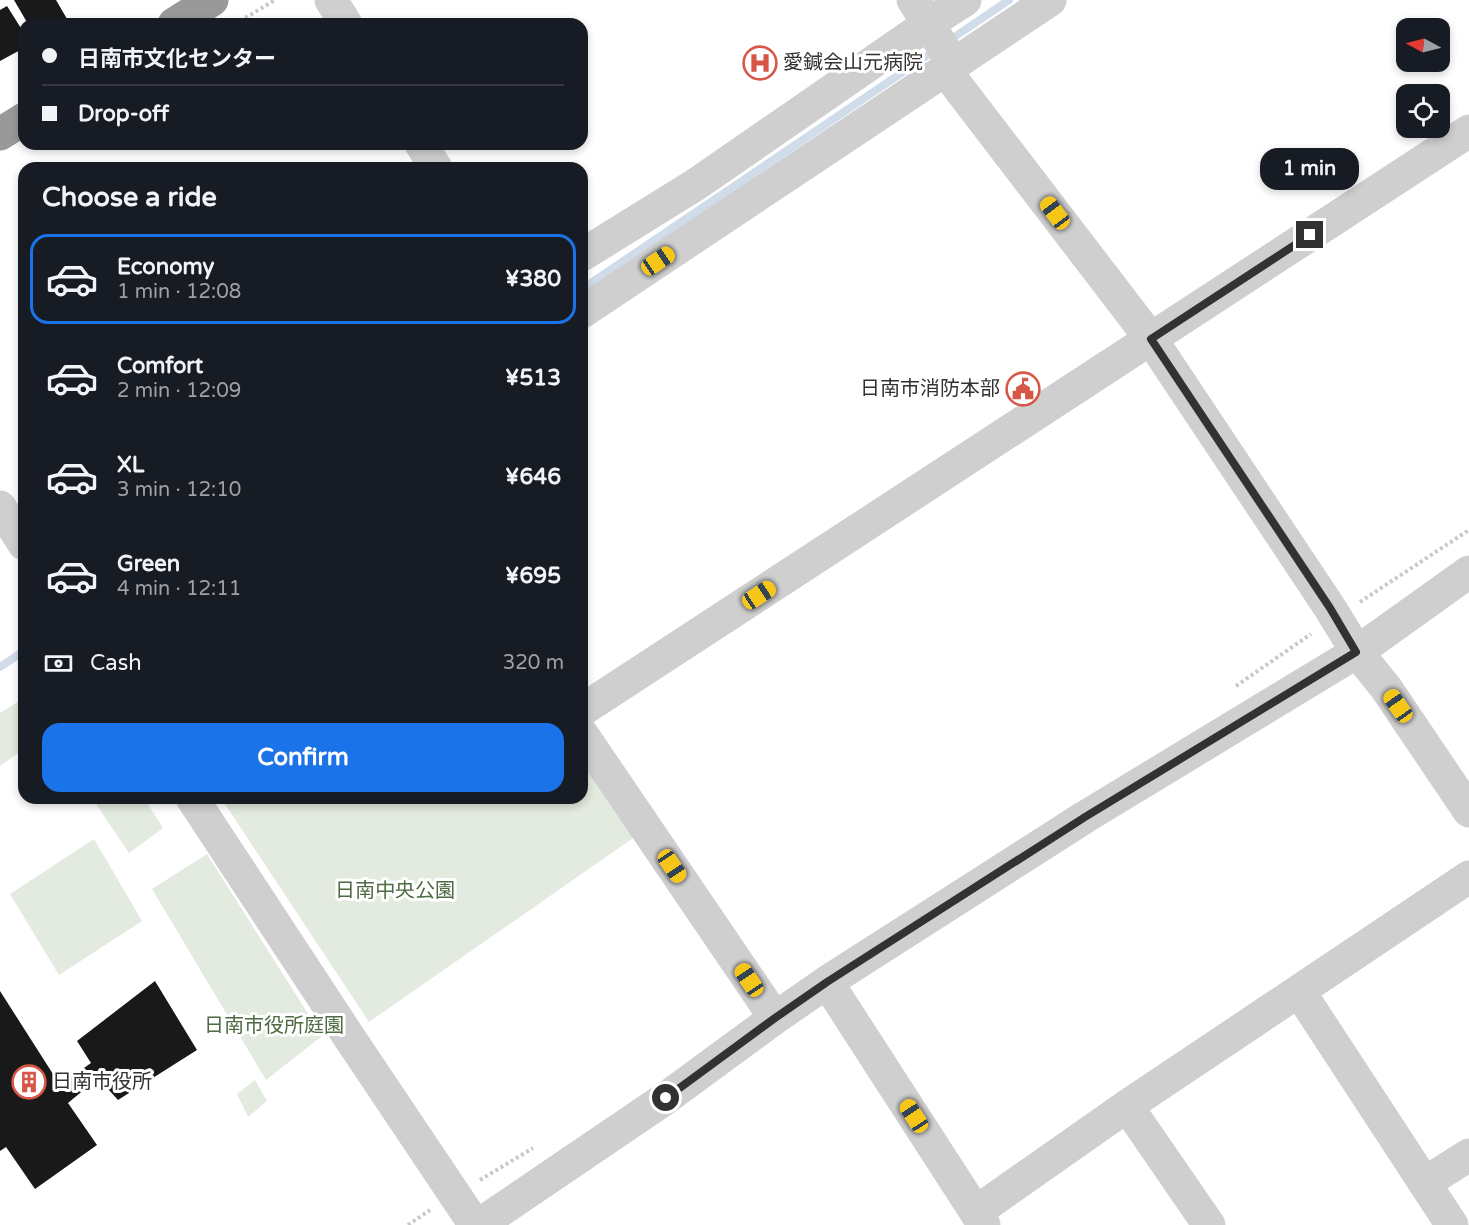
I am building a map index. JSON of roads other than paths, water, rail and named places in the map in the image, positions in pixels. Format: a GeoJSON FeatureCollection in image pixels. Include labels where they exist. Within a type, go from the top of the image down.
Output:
{"type":"FeatureCollection","features":[{"type":"Feature","properties":{"kind":"highway"},"geometry":{"type":"LineString","coordinates":[[184,18],[212,0]]}},
{"type":"Feature","properties":{"kind":"highway"},"geometry":{"type":"LineString","coordinates":[[0,134],[18,123]]}},
{"type":"Feature","properties":{"kind":"street"},"geometry":{"type":"LineString","coordinates":[[332,0],[342,18]]}},
{"type":"Feature","properties":{"kind":"street"},"geometry":{"type":"LineString","coordinates":[[588,307],[933,36],[965,0]]}},
{"type":"Feature","properties":{"kind":"street"},"geometry":{"type":"LineString","coordinates":[[588,251],[933,36],[1050,0]]}},
{"type":"Feature","properties":{"kind":"street"},"geometry":{"type":"LineString","coordinates":[[933,36],[1151,339],[1330,608],[1356,652],[1386,688],[1469,811]]}},
{"type":"Feature","properties":{"kind":"street"},"geometry":{"type":"LineString","coordinates":[[588,706],[1469,131]]}},
{"type":"Feature","properties":{"kind":"street"},"geometry":{"type":"LineString","coordinates":[[0,507],[18,535]]}},
{"type":"Feature","properties":{"kind":"street"},"geometry":{"type":"LineString","coordinates":[[196,804],[360,1055],[477,1225],[666,1098],[827,982],[1085,817],[1356,652],[1469,572]]}},
{"type":"Feature","properties":{"kind":"street"},"geometry":{"type":"LineString","coordinates":[[588,743],[775,1018]]}},
{"type":"Feature","properties":{"kind":"street"},"geometry":{"type":"LineString","coordinates":[[827,982],[980,1218],[1127,1106],[1469,876]]}},
{"type":"Feature","properties":{"kind":"street"},"geometry":{"type":"LineString","coordinates":[[1299,991],[1452,1225]]}},
{"type":"Feature","properties":{"kind":"street"},"geometry":{"type":"LineString","coordinates":[[1127,1106],[1209,1225]]}},
{"type":"Feature","properties":{"kind":"street"},"geometry":{"type":"LineString","coordinates":[[1425,1183],[1469,1155]]}},
{"type":"Feature","properties":{"kind":"waterway"},"geometry":{"type":"LineString","coordinates":[[947,42],[1009,0]]}},
{"type":"Feature","properties":{"kind":"waterway"},"geometry":{"type":"LineString","coordinates":[[588,285],[937,49]]}},
{"type":"Feature","properties":{"kind":"waterway"},"geometry":{"type":"LineString","coordinates":[[0,667],[18,655]]}},
{"type":"Feature","properties":{"kind":"place","name":"愛鍼会山元病院"},"geometry":{"type":"Point","coordinates":[760,63]}},
{"type":"Feature","properties":{"kind":"place","name":"日南市消防本部"},"geometry":{"type":"Point","coordinates":[1023,389]}},
{"type":"Feature","properties":{"kind":"place","name":"日南市役所"},"geometry":{"type":"Point","coordinates":[29,1082]}},
{"type":"Feature","properties":{"kind":"park label","name":"日南中央公園"},"geometry":{"type":"Point","coordinates":[395,891]}},
{"type":"Feature","properties":{"kind":"park label","name":"日南市役所庭園"},"geometry":{"type":"Point","coordinates":[274,1026]}}]}
